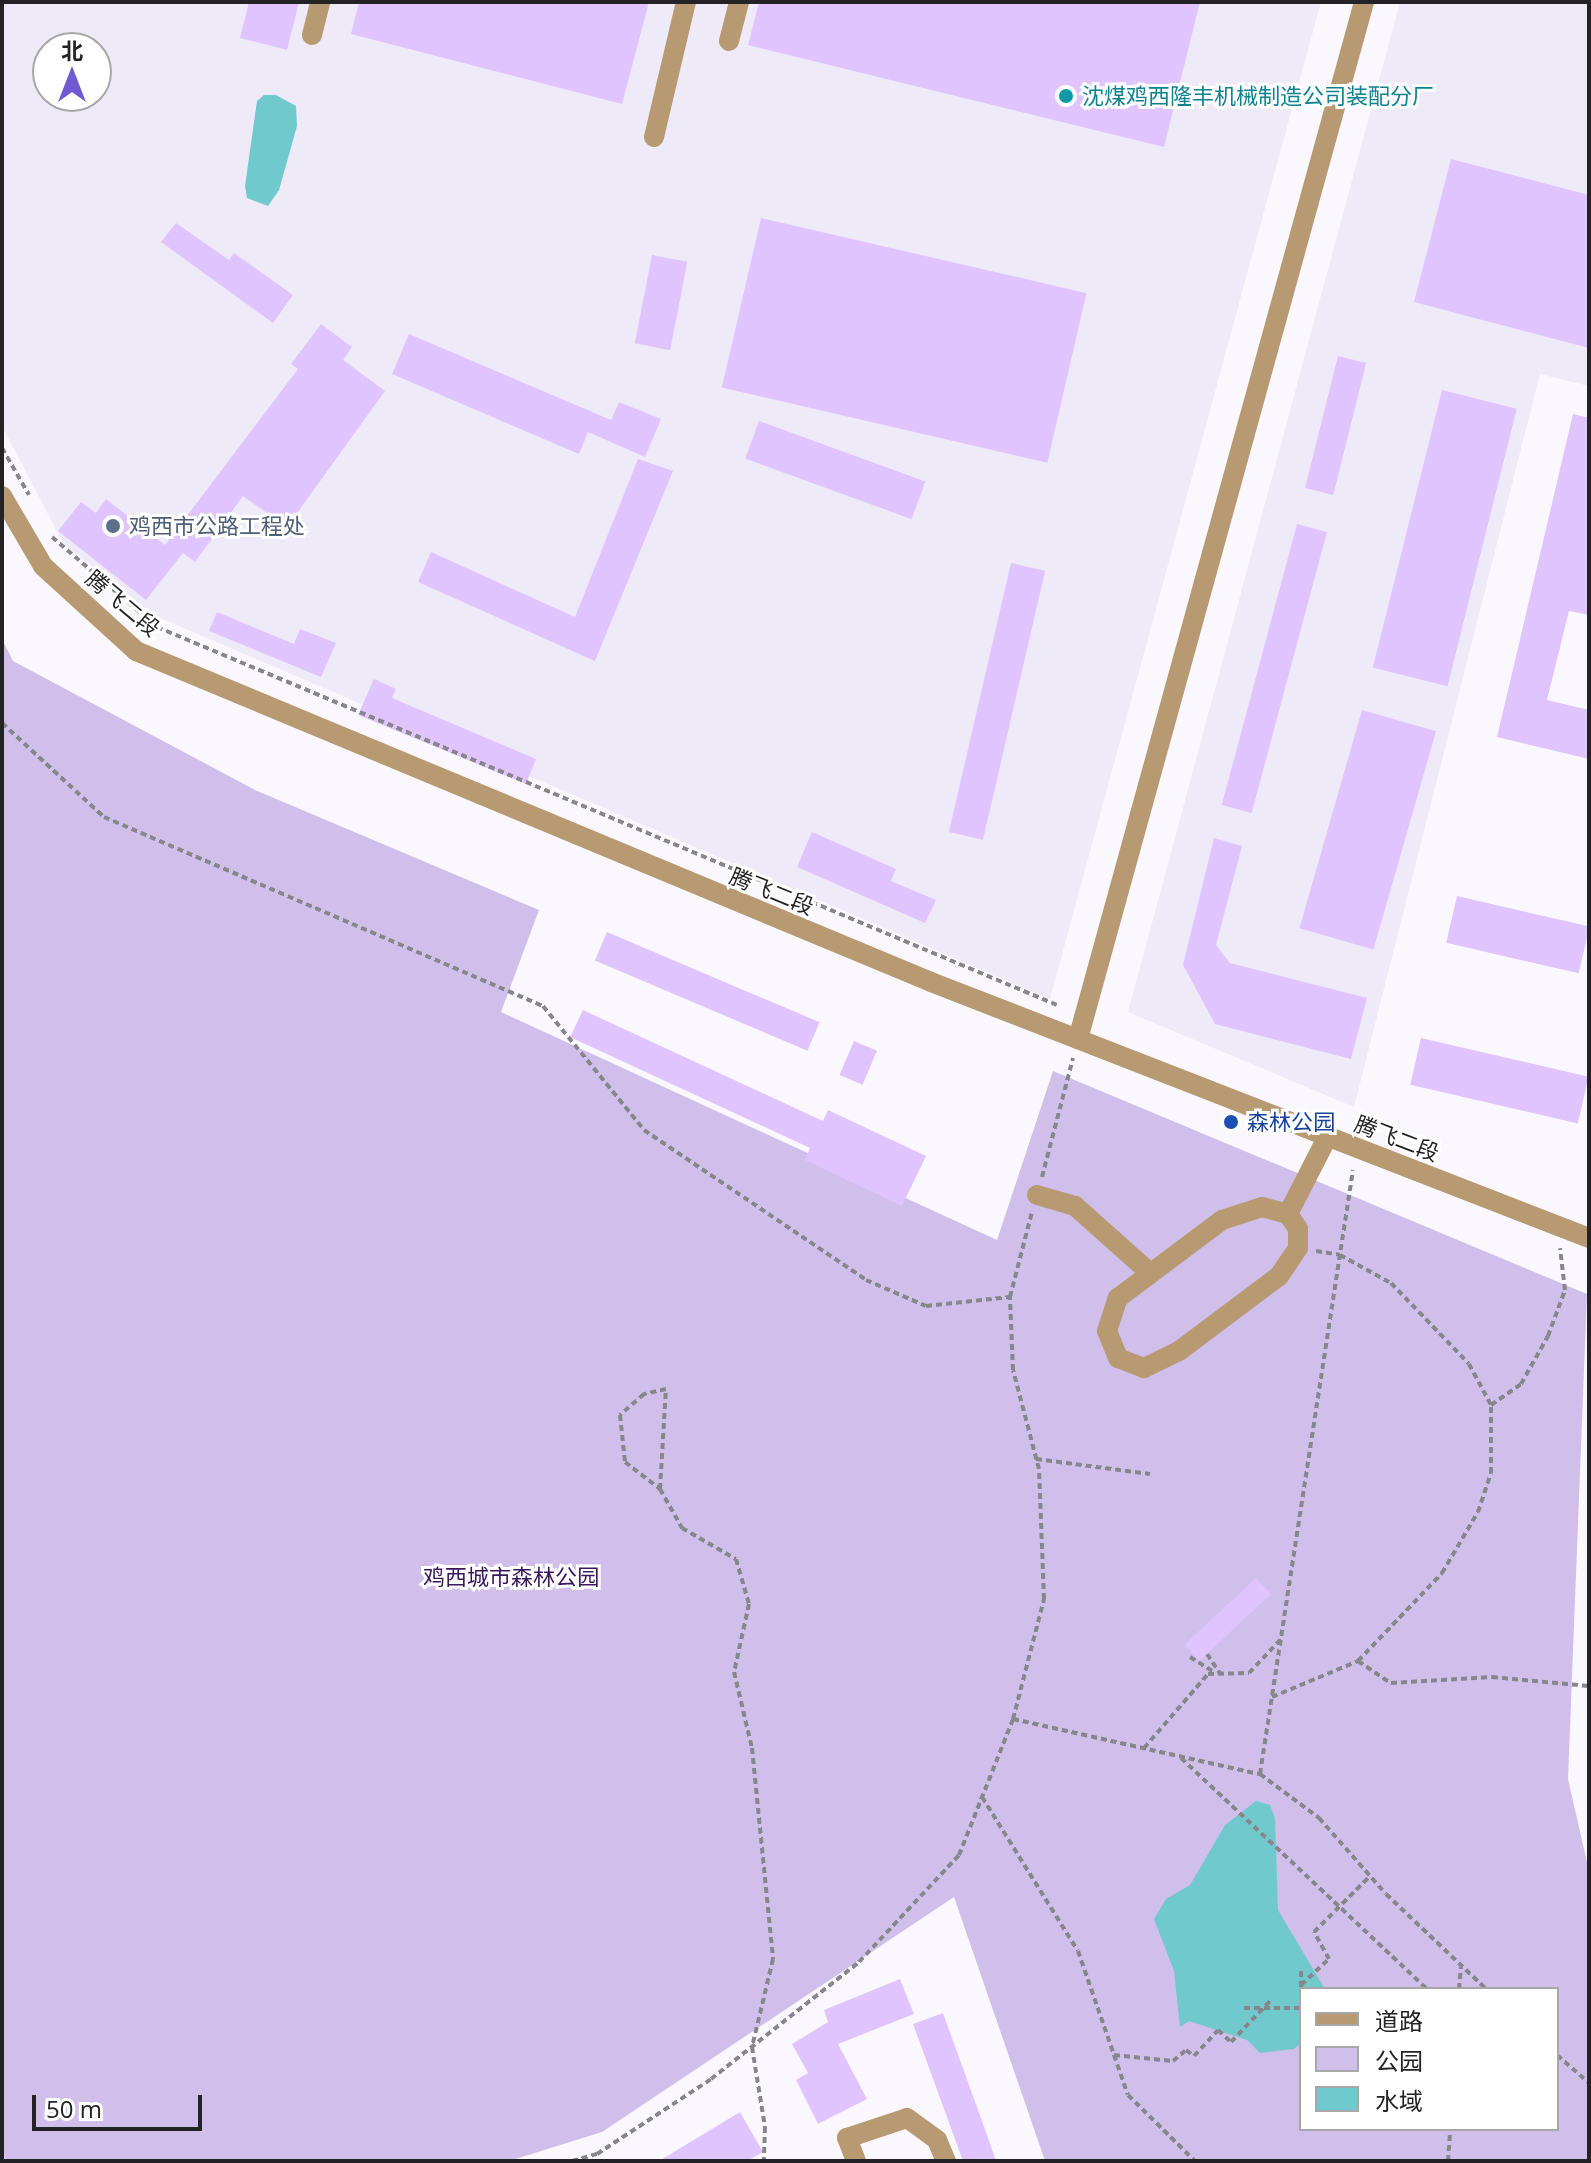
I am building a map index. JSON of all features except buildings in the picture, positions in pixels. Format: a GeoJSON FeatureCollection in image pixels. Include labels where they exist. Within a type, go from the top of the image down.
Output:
{"type":"FeatureCollection","features":[{"type":"Feature","properties":{"kind":"street"},"geometry":{"type":"LineString","coordinates":[[312,35],[320,2]]}},
{"type":"Feature","properties":{"kind":"street"},"geometry":{"type":"LineString","coordinates":[[654,137],[686,2]]}},
{"type":"Feature","properties":{"kind":"street"},"geometry":{"type":"LineString","coordinates":[[729,41],[739,2]]}},
{"type":"Feature","properties":{"kind":"street"},"geometry":{"type":"LineString","coordinates":[[1078,1039],[1364,2]]}},
{"type":"Feature","properties":{"kind":"street","name":"腾飞二段"},"geometry":{"type":"LineString","coordinates":[[2,496],[43,566],[136,651],[722,897],[1589,1238]]}},
{"type":"Feature","properties":{"kind":"street"},"geometry":{"type":"LineString","coordinates":[[1288,1214],[1328,1136]]}},
{"type":"Feature","properties":{"kind":"street"},"geometry":{"type":"LineString","coordinates":[[1037,1195],[1075,1206],[1149,1272]]}},
{"type":"Feature","properties":{"kind":"street"},"geometry":{"type":"LineString","coordinates":[[1262,1207],[1288,1214],[1298,1229],[1298,1248],[1279,1276],[1179,1351],[1144,1368],[1118,1358],[1107,1331],[1118,1298],[1222,1220],[1262,1207]]}},
{"type":"Feature","properties":{"kind":"street"},"geometry":{"type":"LineString","coordinates":[[856,2161],[847,2138],[907,2118],[937,2140],[946,2161]]}},
{"type":"Feature","properties":{"kind":"path"},"geometry":{"type":"LineString","coordinates":[[2,448],[31,500]]}},
{"type":"Feature","properties":{"kind":"path"},"geometry":{"type":"LineString","coordinates":[[46,526],[53,539],[157,627],[1057,1005]]}},
{"type":"Feature","properties":{"kind":"path"},"geometry":{"type":"LineString","coordinates":[[2,723],[104,817],[543,1006],[644,1130],[866,1280],[926,1306],[1010,1297]]}},
{"type":"Feature","properties":{"kind":"path"},"geometry":{"type":"LineString","coordinates":[[572,2161],[597,2154],[752,2047],[859,1962],[959,1855],[1013,1719],[1044,1599],[1036,1459],[1013,1370],[1010,1297],[1078,1039]]}},
{"type":"Feature","properties":{"kind":"path"},"geometry":{"type":"LineString","coordinates":[[1260,1774],[1357,1147]]}},
{"type":"Feature","properties":{"kind":"path"},"geometry":{"type":"LineString","coordinates":[[1491,1405],[1521,1384],[1553,1325],[1565,1290],[1557,1226]]}},
{"type":"Feature","properties":{"kind":"path"},"geometry":{"type":"LineString","coordinates":[[1272,1697],[1358,1661],[1442,1573],[1478,1512],[1491,1473],[1491,1405],[1469,1364],[1391,1283],[1340,1255],[1298,1248]]}},
{"type":"Feature","properties":{"kind":"path"},"geometry":{"type":"LineString","coordinates":[[660,1489],[666,1389],[644,1394],[620,1415],[625,1462],[660,1489],[682,1528],[736,1559],[749,1604],[734,1672],[752,1748],[773,1959],[752,2047],[765,2127],[764,2161]]}},
{"type":"Feature","properties":{"kind":"path"},"geometry":{"type":"LineString","coordinates":[[1036,1459],[1150,1474]]}},
{"type":"Feature","properties":{"kind":"path"},"geometry":{"type":"LineString","coordinates":[[1144,1748],[1208,1674],[1249,1673],[1281,1639]]}},
{"type":"Feature","properties":{"kind":"path"},"geometry":{"type":"LineString","coordinates":[[1207,1654],[1217,1673]]}},
{"type":"Feature","properties":{"kind":"path"},"geometry":{"type":"LineString","coordinates":[[1190,1657],[1217,1673]]}},
{"type":"Feature","properties":{"kind":"path"},"geometry":{"type":"LineString","coordinates":[[1358,1661],[1391,1683],[1492,1677],[1589,1686]]}},
{"type":"Feature","properties":{"kind":"path"},"geometry":{"type":"LineString","coordinates":[[1013,1719],[1260,1774],[1319,1818],[1370,1876],[1484,1987]]}},
{"type":"Feature","properties":{"kind":"path"},"geometry":{"type":"LineString","coordinates":[[1179,1756],[1425,1987]]}},
{"type":"Feature","properties":{"kind":"path"},"geometry":{"type":"LineString","coordinates":[[982,1797],[1078,1951],[1128,2095],[1195,2161]]}},
{"type":"Feature","properties":{"kind":"path"},"geometry":{"type":"LineString","coordinates":[[1301,1985],[1329,1959],[1314,1932],[1370,1876]]}},
{"type":"Feature","properties":{"kind":"path"},"geometry":{"type":"LineString","coordinates":[[1459,1987],[1461,1967]]}},
{"type":"Feature","properties":{"kind":"path"},"geometry":{"type":"LineString","coordinates":[[1301,1971],[1301,1985]]}},
{"type":"Feature","properties":{"kind":"path"},"geometry":{"type":"LineString","coordinates":[[1114,2055],[1173,2061],[1186,2050],[1194,2056],[1218,2030],[1231,2042],[1272,1999]]}},
{"type":"Feature","properties":{"kind":"path"},"geometry":{"type":"LineString","coordinates":[[1244,2008],[1299,2008]]}},
{"type":"Feature","properties":{"kind":"path"},"geometry":{"type":"LineString","coordinates":[[1559,2057],[1589,2083]]}},
{"type":"Feature","properties":{"kind":"path"},"geometry":{"type":"LineString","coordinates":[[1448,2161],[1450,2131]]}},
{"type":"Feature","properties":{"kind":"shaded area"},"geometry":{"type":"Polygon","coordinates":[[[2,2],[1321,2],[1050,999],[151,614],[63,543],[2,426],[2,2]]]}},
{"type":"Feature","properties":{"kind":"shaded area"},"geometry":{"type":"Polygon","coordinates":[[[1400,2],[1589,2],[1589,386],[1540,374],[1354,1107],[1128,1012],[1400,2]]]}},
{"type":"Feature","properties":{"kind":"green space","name":"鸡西城市森林公园"},"geometry":{"type":"Polygon","coordinates":[[[2,639],[13,661],[255,790],[539,910],[501,1012],[997,1240],[1053,1071],[1587,1294],[1568,1779],[1589,1871],[1589,2161],[1045,2161],[954,1897],[602,2132],[509,2161],[9,2161],[2,2157],[2,639]]]}},
{"type":"Feature","properties":{"kind":"water"},"geometry":{"type":"Polygon","coordinates":[[[264,95],[276,95],[296,106],[297,126],[279,190],[268,206],[247,198],[245,186],[257,101],[264,95]]]}},
{"type":"Feature","properties":{"kind":"water"},"geometry":{"type":"Polygon","coordinates":[[[1256,1801],[1270,1805],[1275,1818],[1278,1910],[1324,1987],[1299,1987],[1299,2045],[1294,2049],[1260,2053],[1247,2040],[1189,2021],[1180,2027],[1174,1971],[1154,1919],[1166,1899],[1190,1885],[1225,1825],[1256,1801]]]}},
{"type":"Feature","properties":{"kind":"place","name":"沈煤鸡西隆丰机械制造公司装配分厂"},"geometry":{"type":"Point","coordinates":[1066,96]}},
{"type":"Feature","properties":{"kind":"place","name":"鸡西市公路工程处"},"geometry":{"type":"Point","coordinates":[113,526]}},
{"type":"Feature","properties":{"kind":"place","name":"森林公园"},"geometry":{"type":"Point","coordinates":[1231,1122]}}]}
